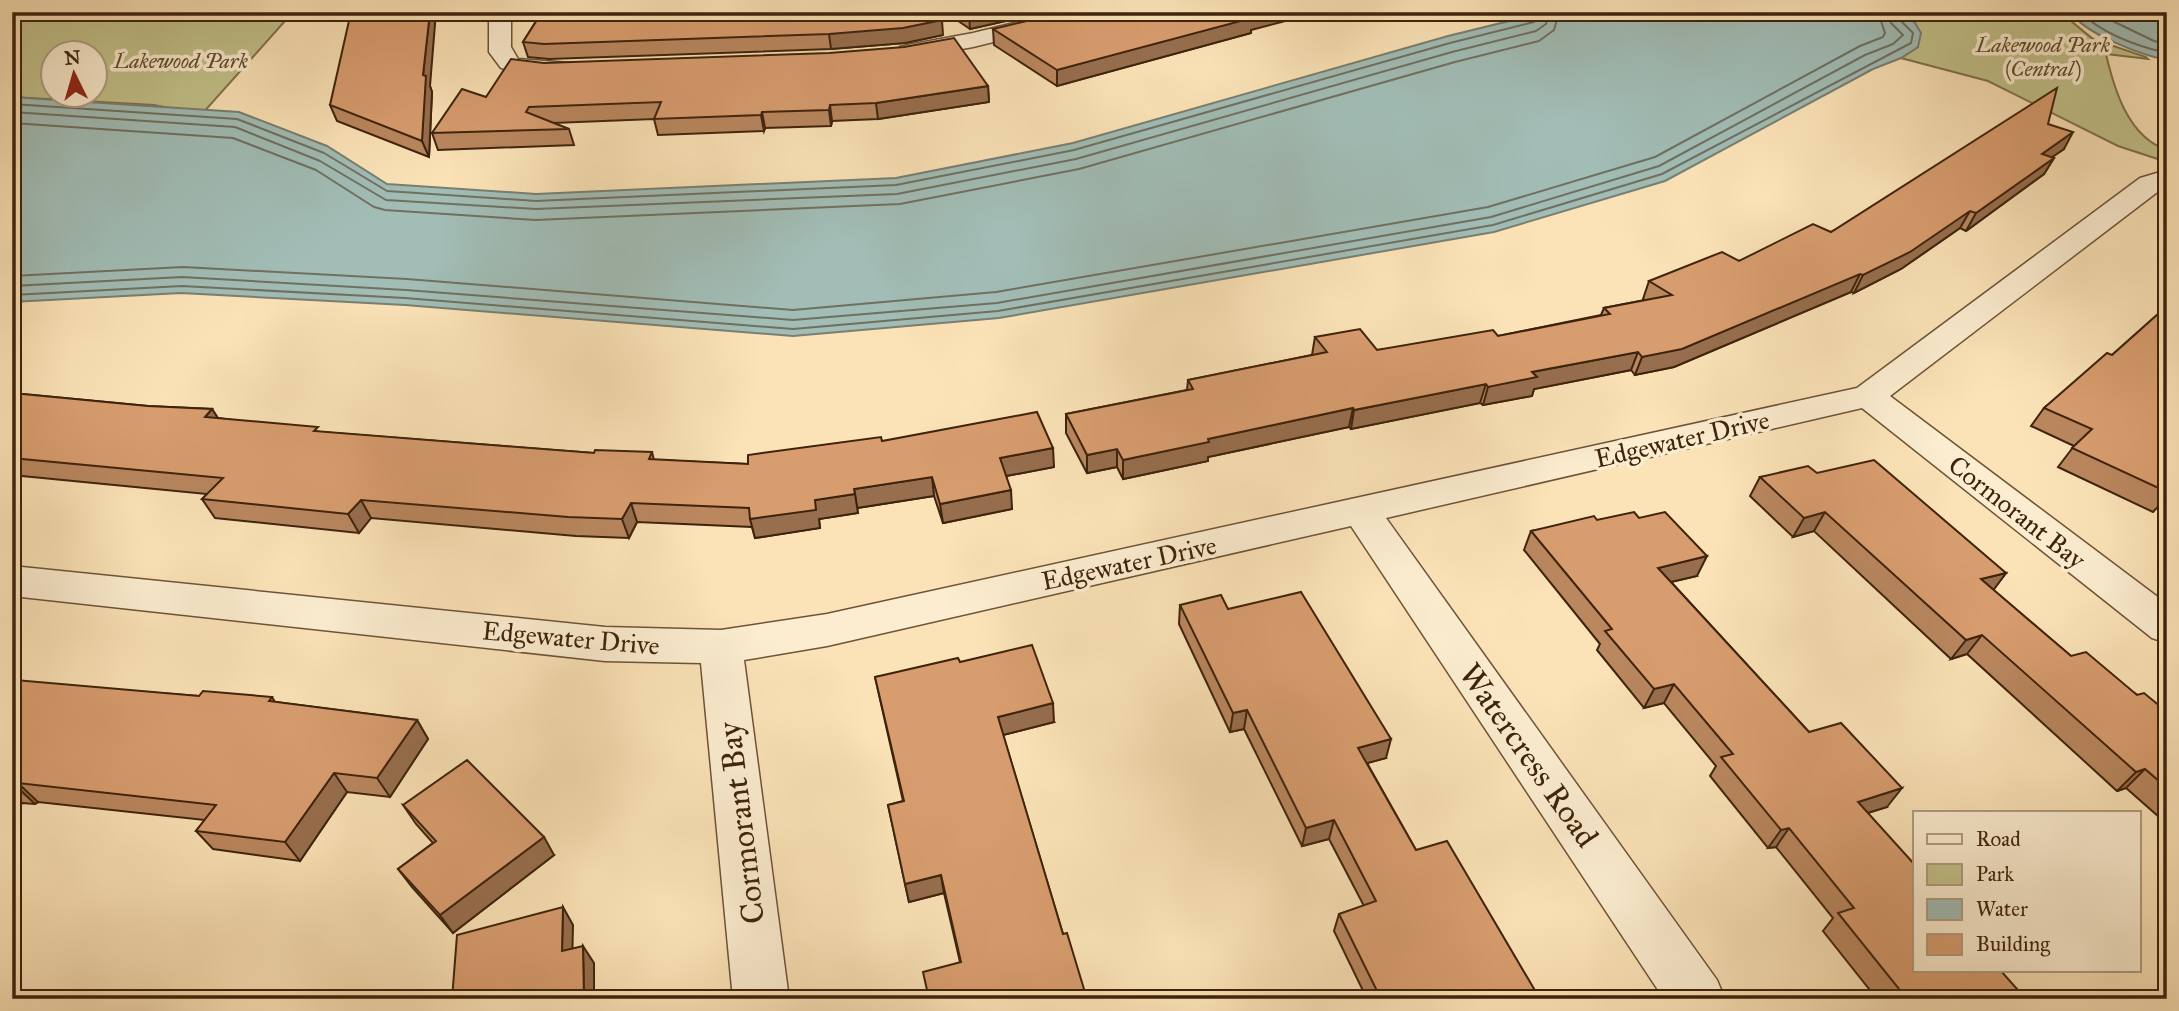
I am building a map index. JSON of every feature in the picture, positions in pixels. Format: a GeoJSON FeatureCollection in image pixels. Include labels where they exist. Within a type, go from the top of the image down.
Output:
{"type":"FeatureCollection","features":[{"type":"Feature","properties":{"kind":"street"},"geometry":{"type":"LineString","coordinates":[[500,12],[500,54],[506,61],[530,68],[589,67]]}},
{"type":"Feature","properties":{"kind":"street"},"geometry":{"type":"LineString","coordinates":[[881,55],[972,40],[1087,12]]}},
{"type":"Feature","properties":{"kind":"street","name":"Edgewater Drive"},"geometry":{"type":"LineString","coordinates":[[12,582],[605,644],[721,647],[840,627],[1362,512],[1867,396],[2150,184],[2167,178]]}},
{"type":"Feature","properties":{"kind":"street","name":"Cormorant Bay"},"geometry":{"type":"LineString","coordinates":[[1867,396],[2167,627]]}},
{"type":"Feature","properties":{"kind":"street","name":"Watercress Road"},"geometry":{"type":"LineString","coordinates":[[1362,512],[1697,999]]}},
{"type":"Feature","properties":{"kind":"street","name":"Cormorant Bay"},"geometry":{"type":"LineString","coordinates":[[721,647],[761,999]]}},
{"type":"Feature","properties":{"kind":"green space","name":"Lakewood Park"},"geometry":{"type":"Polygon","coordinates":[[[12,12],[293,12],[202,114],[154,105],[108,102],[108,38],[38,38],[38,98],[12,97],[12,12]]]}},
{"type":"Feature","properties":{"kind":"green space","name":"Lakewood Park (Central)"},"geometry":{"type":"Polygon","coordinates":[[[1900,12],[2060,12],[2093,39],[2146,57],[2148,59],[2106,54],[2113,82],[2125,110],[2142,134],[2167,150],[2167,162],[2118,146],[1988,81],[1901,58],[1918,47],[1915,23],[1900,12]]]}},
{"type":"Feature","properties":{"kind":"water"},"geometry":{"type":"Polygon","coordinates":[[[1546,12],[1900,12],[1915,23],[1921,33],[1918,47],[1901,58],[1873,69],[1665,181],[1494,232],[999,318],[793,336],[405,305],[181,293],[12,302],[12,97],[38,99],[38,108],[108,108],[108,103],[239,112],[327,146],[387,184],[536,194],[896,178],[1073,143],[1448,36],[1546,12]]]}},
{"type":"Feature","properties":{"kind":"water"},"geometry":{"type":"Polygon","coordinates":[[[2072,12],[2167,12],[2167,60],[2130,49],[2100,35],[2078,20],[2072,12]]]}},
{"type":"Feature","properties":{"kind":"building"},"geometry":{"type":"Polygon","coordinates":[[[351,12],[430,12],[423,75],[426,76],[422,141],[330,105],[351,12]]]}},
{"type":"Feature","properties":{"kind":"building"},"geometry":{"type":"Polygon","coordinates":[[[542,12],[936,12],[942,20],[903,28],[829,34],[544,44],[523,42],[542,12]]]}},
{"type":"Feature","properties":{"kind":"building"},"geometry":{"type":"Polygon","coordinates":[[[1065,12],[1264,12],[1248,16],[1252,18],[1057,70],[993,29],[1065,12]]]}},
{"type":"Feature","properties":{"kind":"building"},"geometry":{"type":"Polygon","coordinates":[[[954,38],[988,86],[876,103],[830,105],[829,110],[762,112],[761,115],[654,119],[661,102],[529,107],[526,112],[569,129],[432,133],[462,89],[486,97],[511,59],[544,63],[829,53],[904,47],[954,38]]]}},
{"type":"Feature","properties":{"kind":"building"},"geometry":{"type":"Polygon","coordinates":[[[2057,88],[2048,124],[2073,132],[2042,154],[2054,158],[1976,213],[1970,211],[1910,252],[1863,275],[1682,349],[1642,357],[1638,352],[1532,372],[1537,377],[1488,387],[1486,384],[1354,410],[1353,408],[1123,460],[1117,449],[1087,455],[1066,414],[1193,389],[1188,380],[1327,352],[1315,337],[1360,329],[1377,350],[1493,330],[1498,336],[1610,314],[1604,308],[1672,295],[1649,281],[1722,252],[1739,261],[1813,224],[1831,232],[2057,88]]]}},
{"type":"Feature","properties":{"kind":"building"},"geometry":{"type":"Polygon","coordinates":[[[2167,306],[2167,492],[2072,448],[2092,429],[2044,408],[2107,353],[2112,355],[2167,306]]]}},
{"type":"Feature","properties":{"kind":"building"},"geometry":{"type":"Polygon","coordinates":[[[12,393],[148,406],[212,409],[205,417],[318,427],[314,431],[594,453],[595,450],[652,452],[649,459],[748,464],[748,455],[881,437],[882,441],[1037,412],[1053,448],[1000,458],[1011,490],[940,504],[932,477],[854,489],[855,494],[815,500],[816,510],[750,519],[749,508],[631,503],[622,519],[361,500],[348,514],[202,499],[223,478],[12,458],[12,393]]]}},
{"type":"Feature","properties":{"kind":"building"},"geometry":{"type":"Polygon","coordinates":[[[1874,460],[2006,573],[1981,579],[2071,656],[2086,652],[2137,695],[2144,693],[2167,712],[2167,788],[2145,769],[2136,772],[1982,635],[1966,640],[1825,512],[1804,518],[1760,477],[1808,466],[1817,473],[1874,460]]]}},
{"type":"Feature","properties":{"kind":"building"},"geometry":{"type":"Polygon","coordinates":[[[1634,512],[1639,518],[1665,512],[1707,556],[1658,568],[1809,732],[1841,723],[1902,788],[1858,802],[1913,863],[1913,972],[2002,972],[2026,999],[1907,999],[1838,913],[1854,908],[1789,828],[1781,830],[1721,757],[1733,754],[1674,684],[1654,689],[1605,631],[1612,629],[1531,531],[1594,516],[1597,520],[1634,512]]]}},
{"type":"Feature","properties":{"kind":"building"},"geometry":{"type":"Polygon","coordinates":[[[1301,592],[1391,739],[1358,748],[1416,850],[1447,841],[1540,999],[1423,999],[1420,991],[1396,999],[1381,999],[1339,914],[1376,901],[1334,820],[1306,828],[1247,710],[1233,713],[1180,605],[1221,595],[1228,609],[1301,592]]]}},
{"type":"Feature","properties":{"kind":"building"},"geometry":{"type":"Polygon","coordinates":[[[1032,645],[1053,703],[998,717],[1063,934],[1067,933],[1087,999],[929,999],[923,972],[961,962],[941,875],[905,884],[888,805],[904,801],[875,677],[958,658],[960,662],[1032,645]]]}},
{"type":"Feature","properties":{"kind":"building"},"geometry":{"type":"Polygon","coordinates":[[[15,680],[199,696],[203,691],[272,697],[269,701],[417,720],[377,778],[334,773],[285,842],[196,831],[216,805],[18,783],[12,786],[12,682],[15,680]]]}},
{"type":"Feature","properties":{"kind":"building"},"geometry":{"type":"Polygon","coordinates":[[[467,760],[544,837],[440,915],[398,869],[436,841],[403,805],[467,760]]]}},
{"type":"Feature","properties":{"kind":"building"},"geometry":{"type":"Polygon","coordinates":[[[563,907],[562,951],[583,946],[584,999],[452,999],[457,935],[563,907]]]}}]}
